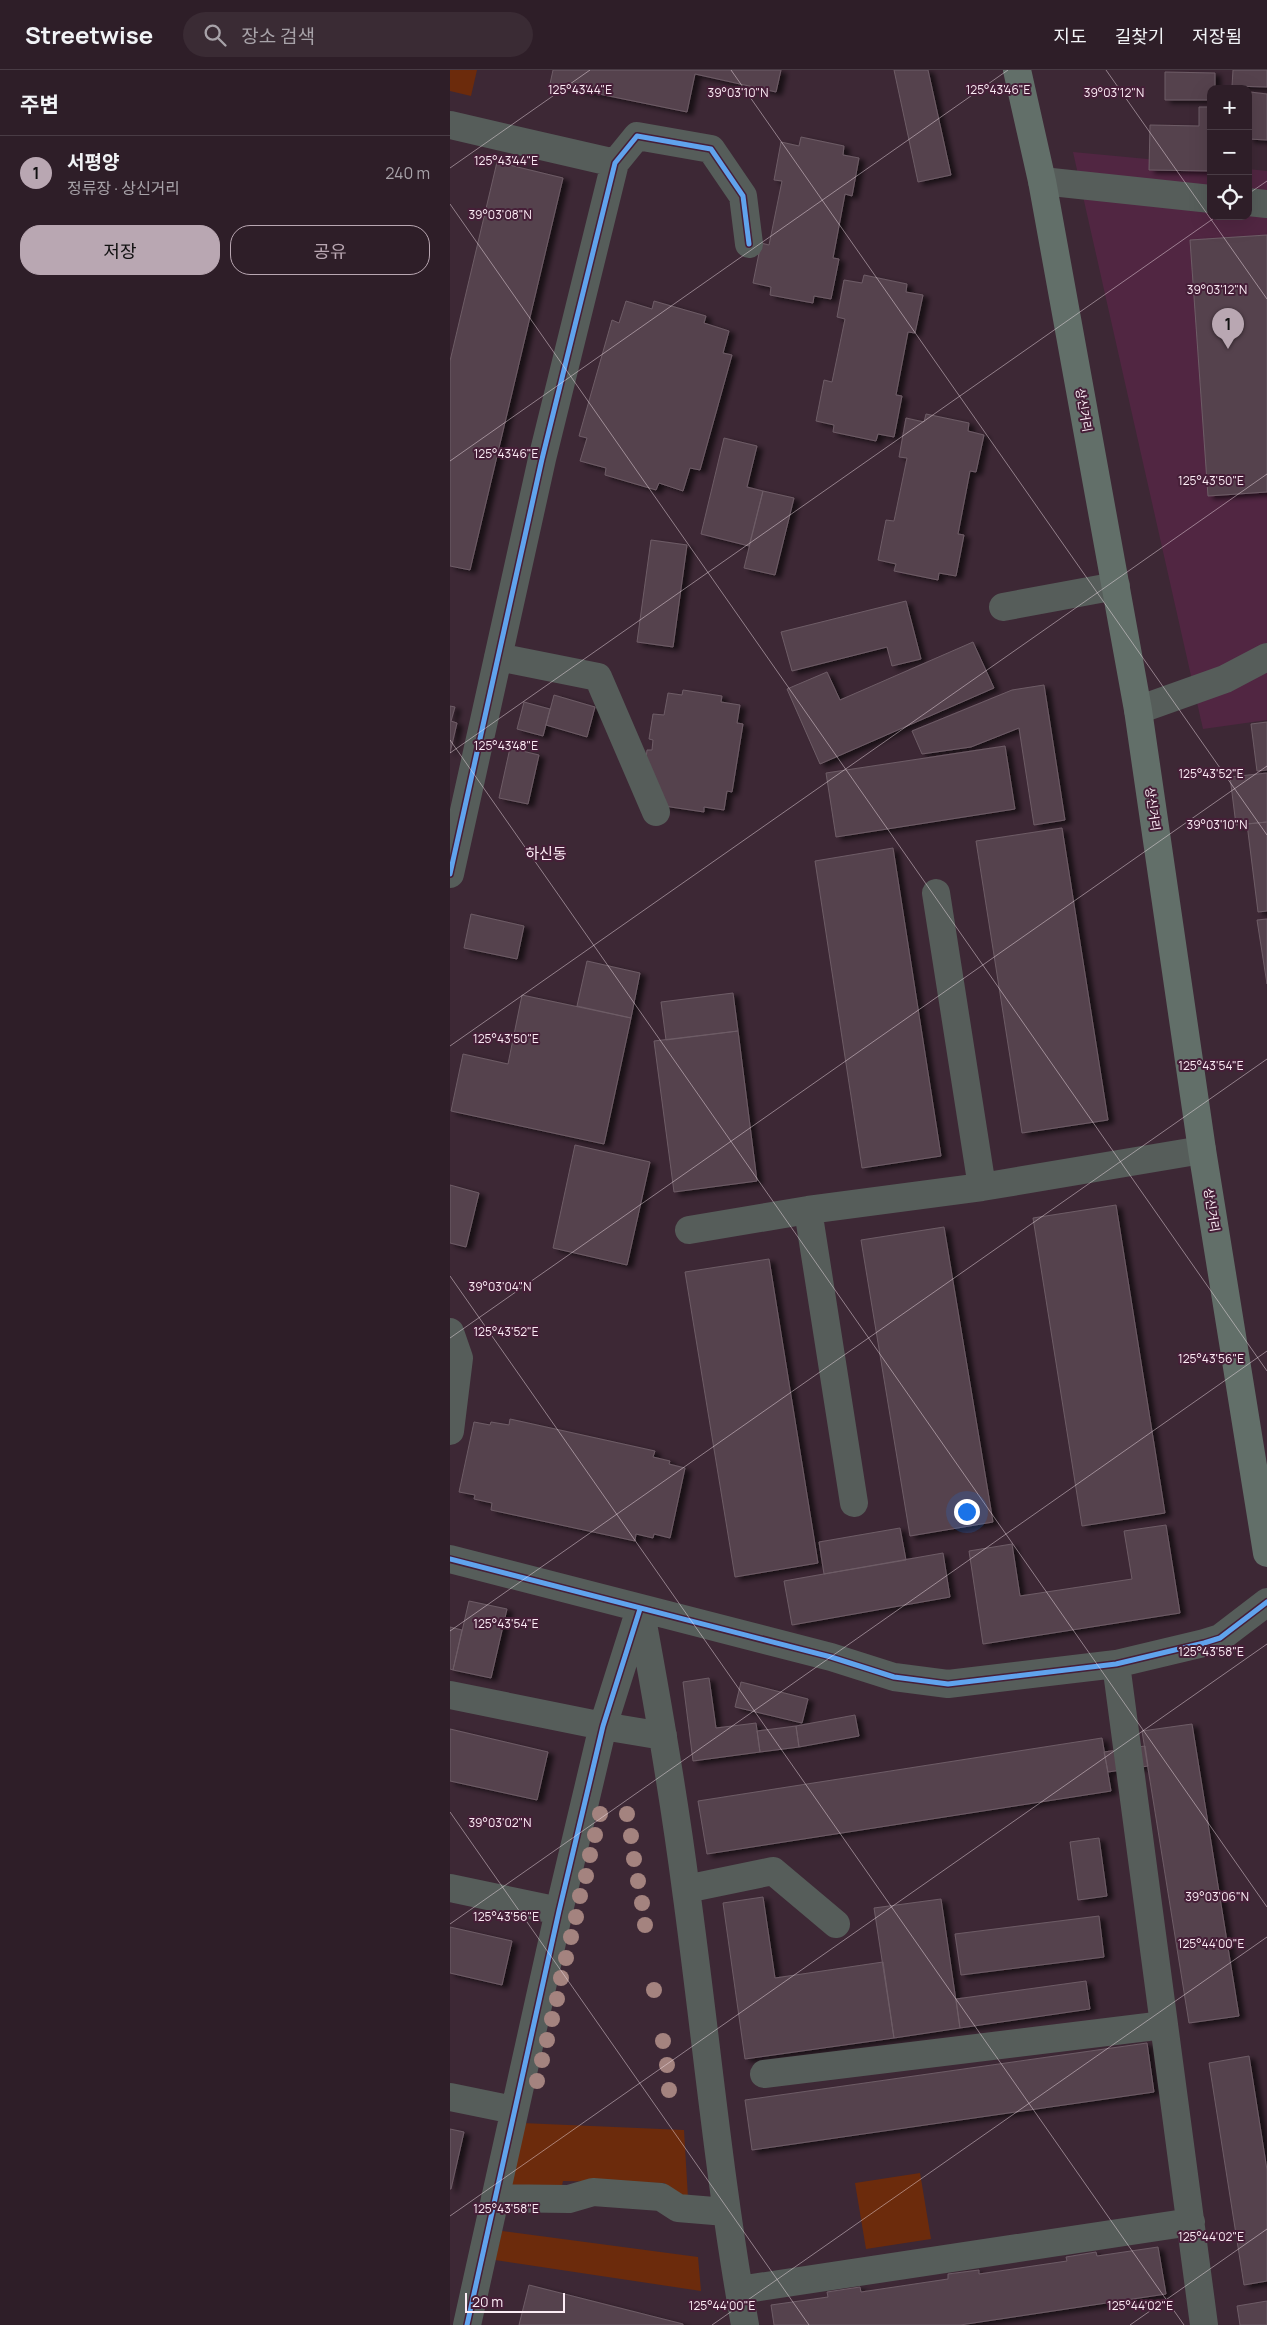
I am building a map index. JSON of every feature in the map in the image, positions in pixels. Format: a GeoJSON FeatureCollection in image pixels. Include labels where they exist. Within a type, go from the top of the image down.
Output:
{"type":"FeatureCollection","features":[{"type":"Feature","properties":{"kind":"main road","name":"상신거리"},"geometry":{"type":"LineString","coordinates":[[1017,70],[1042,182],[1138,710],[1202,1150],[1267,1553]]}},
{"type":"Feature","properties":{"kind":"street"},"geometry":{"type":"LineString","coordinates":[[450,124],[615,163]]}},
{"type":"Feature","properties":{"kind":"street"},"geometry":{"type":"LineString","coordinates":[[450,874],[542,459],[615,163],[637,136],[711,149],[743,196],[749,244]]}},
{"type":"Feature","properties":{"kind":"street"},"geometry":{"type":"LineString","coordinates":[[1042,182],[1207,198]]}},
{"type":"Feature","properties":{"kind":"street"},"geometry":{"type":"LineString","coordinates":[[1252,202],[1267,204]]}},
{"type":"Feature","properties":{"kind":"street"},"geometry":{"type":"LineString","coordinates":[[1003,607],[1116,586]]}},
{"type":"Feature","properties":{"kind":"street"},"geometry":{"type":"LineString","coordinates":[[498,657],[598,677],[656,812]]}},
{"type":"Feature","properties":{"kind":"street"},"geometry":{"type":"LineString","coordinates":[[1138,710],[1225,679],[1267,657]]}},
{"type":"Feature","properties":{"kind":"street"},"geometry":{"type":"LineString","coordinates":[[936,893],[982,1187]]}},
{"type":"Feature","properties":{"kind":"street"},"geometry":{"type":"LineString","coordinates":[[689,1230],[808,1210],[982,1187],[1202,1150]]}},
{"type":"Feature","properties":{"kind":"street"},"geometry":{"type":"LineString","coordinates":[[808,1210],[854,1503]]}},
{"type":"Feature","properties":{"kind":"street"},"geometry":{"type":"LineString","coordinates":[[450,1332],[459,1358],[450,1431]]}},
{"type":"Feature","properties":{"kind":"street"},"geometry":{"type":"LineString","coordinates":[[450,1559],[640,1609],[831,1656],[894,1677],[948,1684],[1116,1664],[1220,1638],[1267,1602]]}},
{"type":"Feature","properties":{"kind":"street"},"geometry":{"type":"LineString","coordinates":[[463,2312],[495,2198],[559,1911],[603,1726],[640,1609]]}},
{"type":"Feature","properties":{"kind":"street"},"geometry":{"type":"LineString","coordinates":[[640,1609],[663,1736],[686,1888],[726,2212],[745,2325]]}},
{"type":"Feature","properties":{"kind":"street"},"geometry":{"type":"LineString","coordinates":[[1116,1664],[1204,2325]]}},
{"type":"Feature","properties":{"kind":"street"},"geometry":{"type":"LineString","coordinates":[[450,1695],[603,1726],[663,1736]]}},
{"type":"Feature","properties":{"kind":"street"},"geometry":{"type":"LineString","coordinates":[[686,1888],[772,1871],[836,1924]]}},
{"type":"Feature","properties":{"kind":"street"},"geometry":{"type":"LineString","coordinates":[[450,1888],[559,1911]]}},
{"type":"Feature","properties":{"kind":"street"},"geometry":{"type":"LineString","coordinates":[[764,2074],[1164,2024]]}},
{"type":"Feature","properties":{"kind":"street"},"geometry":{"type":"LineString","coordinates":[[450,2096],[514,2110]]}},
{"type":"Feature","properties":{"kind":"street"},"geometry":{"type":"LineString","coordinates":[[495,2198],[569,2199],[593,2192],[661,2197],[678,2208],[726,2212]]}},
{"type":"Feature","properties":{"kind":"street"},"geometry":{"type":"LineString","coordinates":[[739,2290],[1191,2222]]}},
{"type":"Feature","properties":{"kind":"shaded area"},"geometry":{"type":"Polygon","coordinates":[[[450,70],[477,70],[471,96],[450,91],[450,70]]]}},
{"type":"Feature","properties":{"kind":"shaded area"},"geometry":{"type":"Polygon","coordinates":[[[1073,152],[1207,165],[1207,220],[1252,220],[1252,169],[1267,171],[1267,720],[1203,729],[1073,152]]]}},
{"type":"Feature","properties":{"kind":"shaded area"},"geometry":{"type":"Polygon","coordinates":[[[522,2123],[684,2130],[688,2198],[667,2199],[665,2183],[563,2181],[560,2195],[508,2193],[522,2123]]]}},
{"type":"Feature","properties":{"kind":"shaded area"},"geometry":{"type":"Polygon","coordinates":[[[920,2173],[931,2239],[866,2249],[855,2183],[920,2173]]]}},
{"type":"Feature","properties":{"kind":"shaded area"},"geometry":{"type":"Polygon","coordinates":[[[502,2231],[698,2257],[701,2291],[495,2260],[502,2231]]]}},
{"type":"Feature","properties":{"kind":"building"},"geometry":{"type":"Polygon","coordinates":[[[553,70],[781,70],[776,92],[695,74],[687,112],[550,84],[553,70]]]}},
{"type":"Feature","properties":{"kind":"building"},"geometry":{"type":"Polygon","coordinates":[[[894,70],[928,70],[951,175],[918,182],[894,70]]]}},
{"type":"Feature","properties":{"kind":"building"},"geometry":{"type":"Polygon","coordinates":[[[1233,70],[1267,70],[1267,87],[1232,85],[1233,70]]]}},
{"type":"Feature","properties":{"kind":"building"},"geometry":{"type":"Polygon","coordinates":[[[1165,72],[1215,73],[1215,85],[1207,85],[1207,100],[1165,100],[1165,72]]]}},
{"type":"Feature","properties":{"kind":"building"},"geometry":{"type":"Polygon","coordinates":[[[1252,92],[1267,94],[1267,140],[1252,139],[1252,92]]]}},
{"type":"Feature","properties":{"kind":"building"},"geometry":{"type":"Polygon","coordinates":[[[1199,107],[1207,107],[1207,171],[1149,170],[1150,125],[1199,126],[1199,107]]]}},
{"type":"Feature","properties":{"kind":"building"},"geometry":{"type":"Polygon","coordinates":[[[801,137],[844,146],[843,155],[859,158],[852,196],[845,194],[833,258],[839,259],[831,299],[814,296],[813,303],[770,295],[771,287],[753,283],[761,243],[769,245],[782,181],[774,180],[781,142],[799,146],[801,137]]]}},
{"type":"Feature","properties":{"kind":"building"},"geometry":{"type":"Polygon","coordinates":[[[497,162],[563,178],[470,570],[450,566],[450,361],[497,162]]]}},
{"type":"Feature","properties":{"kind":"building"},"geometry":{"type":"Polygon","coordinates":[[[1267,235],[1267,492],[1208,496],[1190,240],[1267,235]]]}},
{"type":"Feature","properties":{"kind":"building"},"geometry":{"type":"Polygon","coordinates":[[[864,275],[907,284],[906,292],[923,295],[915,333],[908,332],[896,395],[902,396],[894,437],[878,434],[876,441],[833,432],[834,425],[816,421],[824,380],[832,382],[845,319],[837,317],[844,280],[862,283],[864,275]]]}},
{"type":"Feature","properties":{"kind":"building"},"geometry":{"type":"Polygon","coordinates":[[[626,301],[652,309],[654,301],[706,316],[704,323],[729,331],[723,353],[732,355],[700,470],[690,468],[683,491],[659,483],[656,490],[605,475],[606,468],[580,461],[587,438],[579,436],[612,320],[619,323],[626,301]]]}},
{"type":"Feature","properties":{"kind":"building"},"geometry":{"type":"Polygon","coordinates":[[[926,414],[969,423],[968,431],[984,435],[976,472],[970,471],[958,534],[964,535],[956,576],[939,573],[938,580],[894,571],[896,564],[878,560],[886,520],[894,521],[907,458],[899,457],[906,418],[924,422],[926,414]]]}},
{"type":"Feature","properties":{"kind":"building"},"geometry":{"type":"Polygon","coordinates":[[[724,438],[757,446],[747,487],[763,491],[749,546],[701,534],[724,438]]]}},
{"type":"Feature","properties":{"kind":"building"},"geometry":{"type":"Polygon","coordinates":[[[763,491],[794,498],[775,575],[744,568],[763,491]]]}},
{"type":"Feature","properties":{"kind":"building"},"geometry":{"type":"Polygon","coordinates":[[[651,540],[687,545],[673,647],[637,642],[651,540]]]}},
{"type":"Feature","properties":{"kind":"building"},"geometry":{"type":"Polygon","coordinates":[[[906,601],[921,659],[892,666],[887,647],[792,671],[781,632],[906,601]]]}},
{"type":"Feature","properties":{"kind":"building"},"geometry":{"type":"Polygon","coordinates":[[[973,642],[994,688],[820,764],[787,689],[827,672],[840,700],[973,642]]]}},
{"type":"Feature","properties":{"kind":"building"},"geometry":{"type":"Polygon","coordinates":[[[1044,685],[1065,820],[1034,825],[1019,728],[971,747],[922,754],[912,731],[1012,690],[1044,685]]]}},
{"type":"Feature","properties":{"kind":"building"},"geometry":{"type":"Polygon","coordinates":[[[683,690],[722,696],[721,702],[740,705],[737,723],[743,724],[732,792],[727,791],[724,810],[704,807],[704,812],[664,806],[644,774],[647,750],[652,750],[653,740],[649,739],[653,714],[664,715],[668,693],[682,695],[683,690]]]}},
{"type":"Feature","properties":{"kind":"building"},"geometry":{"type":"Polygon","coordinates":[[[554,695],[595,707],[587,737],[546,725],[554,695]]]}},
{"type":"Feature","properties":{"kind":"building"},"geometry":{"type":"Polygon","coordinates":[[[524,702],[550,709],[543,736],[517,729],[524,702]]]}},
{"type":"Feature","properties":{"kind":"building"},"geometry":{"type":"Polygon","coordinates":[[[450,706],[455,707],[451,721],[457,723],[450,753],[450,706]]]}},
{"type":"Feature","properties":{"kind":"building"},"geometry":{"type":"Polygon","coordinates":[[[1267,722],[1267,770],[1257,771],[1251,724],[1267,722]]]}},
{"type":"Feature","properties":{"kind":"building"},"geometry":{"type":"Polygon","coordinates":[[[1005,746],[1015,809],[836,837],[826,773],[1005,746]]]}},
{"type":"Feature","properties":{"kind":"building"},"geometry":{"type":"Polygon","coordinates":[[[510,748],[539,755],[528,804],[499,798],[510,748]]]}},
{"type":"Feature","properties":{"kind":"building"},"geometry":{"type":"Polygon","coordinates":[[[1267,773],[1267,822],[1236,825],[1230,777],[1267,773]]]}},
{"type":"Feature","properties":{"kind":"building"},"geometry":{"type":"Polygon","coordinates":[[[1267,822],[1267,911],[1258,912],[1247,824],[1267,822]]]}},
{"type":"Feature","properties":{"kind":"building"},"geometry":{"type":"Polygon","coordinates":[[[1062,828],[1108,1120],[1022,1133],[976,841],[1062,828]]]}},
{"type":"Feature","properties":{"kind":"building"},"geometry":{"type":"Polygon","coordinates":[[[893,848],[941,1156],[862,1168],[815,861],[893,848]]]}},
{"type":"Feature","properties":{"kind":"building"},"geometry":{"type":"Polygon","coordinates":[[[471,914],[524,926],[517,959],[464,948],[471,914]]]}},
{"type":"Feature","properties":{"kind":"building"},"geometry":{"type":"Polygon","coordinates":[[[1267,919],[1267,984],[1257,920],[1267,919]]]}},
{"type":"Feature","properties":{"kind":"building"},"geometry":{"type":"Polygon","coordinates":[[[587,961],[640,973],[631,1018],[577,1006],[587,961]]]}},
{"type":"Feature","properties":{"kind":"building"},"geometry":{"type":"Polygon","coordinates":[[[733,993],[738,1031],[666,1040],[661,1002],[733,993]]]}},
{"type":"Feature","properties":{"kind":"building"},"geometry":{"type":"Polygon","coordinates":[[[522,995],[631,1018],[604,1144],[451,1111],[463,1054],[508,1064],[522,995]]]}},
{"type":"Feature","properties":{"kind":"building"},"geometry":{"type":"Polygon","coordinates":[[[738,1031],[757,1181],[674,1192],[654,1041],[738,1031]]]}},
{"type":"Feature","properties":{"kind":"building"},"geometry":{"type":"Polygon","coordinates":[[[575,1145],[650,1162],[627,1265],[553,1248],[575,1145]]]}},
{"type":"Feature","properties":{"kind":"building"},"geometry":{"type":"Polygon","coordinates":[[[450,1185],[479,1193],[466,1247],[450,1243],[450,1185]]]}},
{"type":"Feature","properties":{"kind":"building"},"geometry":{"type":"Polygon","coordinates":[[[1116,1205],[1165,1513],[1082,1526],[1033,1218],[1116,1205]]]}},
{"type":"Feature","properties":{"kind":"building"},"geometry":{"type":"Polygon","coordinates":[[[944,1227],[993,1522],[910,1536],[861,1240],[944,1227]]]}},
{"type":"Feature","properties":{"kind":"building"},"geometry":{"type":"Polygon","coordinates":[[[769,1259],[818,1563],[735,1577],[685,1272],[769,1259]]]}},
{"type":"Feature","properties":{"kind":"building"},"geometry":{"type":"Polygon","coordinates":[[[510,1419],[655,1451],[653,1457],[670,1461],[669,1464],[685,1468],[670,1538],[654,1534],[653,1538],[636,1534],[635,1541],[491,1510],[492,1503],[474,1499],[475,1495],[459,1492],[474,1422],[490,1425],[491,1422],[509,1425],[510,1419]]]}},
{"type":"Feature","properties":{"kind":"building"},"geometry":{"type":"Polygon","coordinates":[[[1166,1525],[1180,1613],[983,1644],[969,1551],[1012,1544],[1020,1596],[1132,1579],[1124,1531],[1166,1525]]]}},
{"type":"Feature","properties":{"kind":"building"},"geometry":{"type":"Polygon","coordinates":[[[900,1528],[906,1560],[824,1574],[819,1542],[900,1528]]]}},
{"type":"Feature","properties":{"kind":"building"},"geometry":{"type":"Polygon","coordinates":[[[943,1553],[950,1597],[792,1625],[784,1581],[943,1553]]]}},
{"type":"Feature","properties":{"kind":"building"},"geometry":{"type":"Polygon","coordinates":[[[469,1601],[507,1609],[491,1678],[453,1670],[469,1601]]]}},
{"type":"Feature","properties":{"kind":"building"},"geometry":{"type":"Polygon","coordinates":[[[450,1627],[462,1630],[453,1670],[450,1669],[450,1627]]]}},
{"type":"Feature","properties":{"kind":"building"},"geometry":{"type":"Polygon","coordinates":[[[709,1678],[716,1728],[756,1723],[760,1752],[693,1761],[683,1682],[709,1678]]]}},
{"type":"Feature","properties":{"kind":"building"},"geometry":{"type":"Polygon","coordinates":[[[741,1682],[808,1699],[802,1723],[735,1707],[741,1682]]]}},
{"type":"Feature","properties":{"kind":"building"},"geometry":{"type":"Polygon","coordinates":[[[855,1715],[859,1736],[799,1747],[796,1726],[855,1715]]]}},
{"type":"Feature","properties":{"kind":"building"},"geometry":{"type":"Polygon","coordinates":[[[1192,1724],[1239,2016],[1189,2023],[1142,1731],[1192,1724]]]}},
{"type":"Feature","properties":{"kind":"building"},"geometry":{"type":"Polygon","coordinates":[[[796,1726],[799,1747],[760,1752],[757,1731],[796,1726]]]}},
{"type":"Feature","properties":{"kind":"building"},"geometry":{"type":"Polygon","coordinates":[[[450,1729],[548,1752],[537,1800],[450,1781],[450,1729]]]}},
{"type":"Feature","properties":{"kind":"building"},"geometry":{"type":"Polygon","coordinates":[[[1102,1738],[1111,1791],[707,1854],[698,1801],[1102,1738]]]}},
{"type":"Feature","properties":{"kind":"building"},"geometry":{"type":"Polygon","coordinates":[[[1145,1746],[1148,1766],[1108,1772],[1104,1752],[1145,1746]]]}},
{"type":"Feature","properties":{"kind":"building"},"geometry":{"type":"Polygon","coordinates":[[[1099,1838],[1107,1896],[1078,1900],[1070,1842],[1099,1838]]]}},
{"type":"Feature","properties":{"kind":"building"},"geometry":{"type":"Polygon","coordinates":[[[763,1897],[775,1978],[883,1962],[894,2038],[745,2059],[723,1903],[763,1897]]]}},
{"type":"Feature","properties":{"kind":"building"},"geometry":{"type":"Polygon","coordinates":[[[941,1899],[960,2028],[894,2038],[874,1908],[941,1899]]]}},
{"type":"Feature","properties":{"kind":"building"},"geometry":{"type":"Polygon","coordinates":[[[1099,1916],[1104,1957],[961,1975],[955,1934],[1099,1916]]]}},
{"type":"Feature","properties":{"kind":"building"},"geometry":{"type":"Polygon","coordinates":[[[450,1927],[512,1941],[502,1985],[450,1973],[450,1927]]]}},
{"type":"Feature","properties":{"kind":"building"},"geometry":{"type":"Polygon","coordinates":[[[1086,1981],[1090,2009],[960,2028],[956,1999],[1086,1981]]]}},
{"type":"Feature","properties":{"kind":"building"},"geometry":{"type":"Polygon","coordinates":[[[1147,2043],[1154,2092],[752,2150],[745,2100],[1147,2043]]]}},
{"type":"Feature","properties":{"kind":"building"},"geometry":{"type":"Polygon","coordinates":[[[1249,2056],[1267,2170],[1267,2281],[1244,2285],[1209,2063],[1249,2056]]]}},
{"type":"Feature","properties":{"kind":"building"},"geometry":{"type":"Polygon","coordinates":[[[450,2129],[464,2132],[451,2189],[450,2189],[450,2129]]]}},
{"type":"Feature","properties":{"kind":"building"},"geometry":{"type":"Polygon","coordinates":[[[1158,2247],[1166,2294],[960,2325],[774,2325],[771,2305],[828,2297],[827,2292],[860,2287],[861,2292],[948,2279],[948,2274],[979,2270],[979,2274],[1067,2261],[1066,2257],[1096,2252],[1097,2256],[1158,2247]]]}},
{"type":"Feature","properties":{"kind":"building"},"geometry":{"type":"Polygon","coordinates":[[[529,2285],[683,2324],[683,2325],[519,2325],[529,2285]]]}},
{"type":"Feature","properties":{"kind":"building"},"geometry":{"type":"Polygon","coordinates":[[[1267,2301],[1267,2325],[1240,2325],[1237,2306],[1267,2301]]]}},
{"type":"Feature","properties":{"kind":"cycle path"},"geometry":{"type":"LineString","coordinates":[[450,874],[542,459],[615,163],[637,136],[711,149],[743,196],[749,244]]}},
{"type":"Feature","properties":{"kind":"cycle path"},"geometry":{"type":"LineString","coordinates":[[450,1559],[831,1657],[894,1677],[948,1684],[1116,1664],[1204,1643],[1220,1638],[1267,1602]]}},
{"type":"Feature","properties":{"kind":"cycle path"},"geometry":{"type":"LineString","coordinates":[[467,2325],[559,1911],[603,1726],[640,1609]]}},
{"type":"Feature","properties":{"kind":"place","name":"서평양"},"geometry":{"type":"Point","coordinates":[1228,349]}},
{"type":"Feature","properties":{"kind":"district","name":"하신동"},"geometry":{"type":"Point","coordinates":[546,853]}}]}
